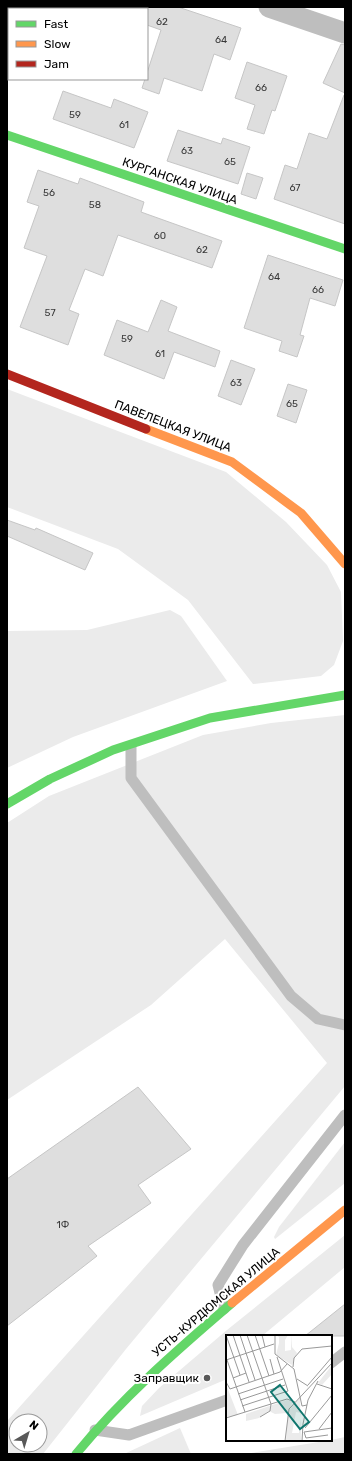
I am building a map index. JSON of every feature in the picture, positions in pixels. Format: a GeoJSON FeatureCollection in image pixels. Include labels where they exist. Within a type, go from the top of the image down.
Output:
{"type":"FeatureCollection","features":[{"type":"Feature","properties":{"kind":"street"},"geometry":{"type":"LineString","coordinates":[[269,7],[345,33]]}},
{"type":"Feature","properties":{"kind":"street","name":"КУРГАНСКАЯ УЛИЦА"},"geometry":{"type":"LineString","coordinates":[[7,135],[345,249]]}},
{"type":"Feature","properties":{"kind":"street","name":"ПАВЕЛЕЦКАЯ УЛИЦА"},"geometry":{"type":"LineString","coordinates":[[7,374],[232,462],[301,513],[345,564]]}},
{"type":"Feature","properties":{"kind":"street"},"geometry":{"type":"LineString","coordinates":[[7,804],[50,779],[113,750],[131,746],[210,718],[345,695]]}},
{"type":"Feature","properties":{"kind":"street","name":"УСТЬ-КУРДЮМСКАЯ УЛИЦА"},"geometry":{"type":"LineString","coordinates":[[76,1454],[95,1430],[146,1378],[224,1309],[345,1210]]}},
{"type":"Feature","properties":{"kind":"lane"},"geometry":{"type":"LineString","coordinates":[[131,746],[131,778],[291,996],[318,1018],[345,1025]]}},
{"type":"Feature","properties":{"kind":"lane"},"geometry":{"type":"LineString","coordinates":[[224,1309],[218,1285],[230,1265],[243,1245],[345,1115]]}},
{"type":"Feature","properties":{"kind":"lane"},"geometry":{"type":"LineString","coordinates":[[332,1362],[345,1352]]}},
{"type":"Feature","properties":{"kind":"lane"},"geometry":{"type":"LineString","coordinates":[[95,1430],[129,1435],[226,1400]]}},
{"type":"Feature","properties":{"kind":"shaded area"},"geometry":{"type":"Polygon","coordinates":[[[7,389],[226,472],[286,522],[327,565],[341,592],[343,641],[334,665],[321,676],[253,684],[188,600],[118,549],[7,507],[7,389]]]}},
{"type":"Feature","properties":{"kind":"shaded area"},"geometry":{"type":"Polygon","coordinates":[[[170,610],[181,616],[227,681],[73,737],[7,768],[7,631],[87,630],[170,610]]]}},
{"type":"Feature","properties":{"kind":"shaded area"},"geometry":{"type":"Polygon","coordinates":[[[345,715],[345,1086],[126,1349],[48,1448],[48,1413],[14,1413],[327,1063],[225,939],[151,1005],[7,1100],[7,823],[49,796],[203,735],[271,723],[345,715]]]}},
{"type":"Feature","properties":{"kind":"shaded area"},"geometry":{"type":"Polygon","coordinates":[[[345,1142],[345,1183],[275,1239],[274,1237],[279,1227],[345,1142]]]}},
{"type":"Feature","properties":{"kind":"shaded area"},"geometry":{"type":"Polygon","coordinates":[[[345,1235],[345,1267],[263,1335],[226,1335],[226,1379],[140,1416],[142,1406],[159,1388],[227,1330],[345,1235]]]}},
{"type":"Feature","properties":{"kind":"shaded area"},"geometry":{"type":"Polygon","coordinates":[[[8,1420],[8,1453],[44,1453],[43,1454],[7,1454],[8,1420]]]}},
{"type":"Feature","properties":{"kind":"shaded area"},"geometry":{"type":"Polygon","coordinates":[[[180,1428],[191,1454],[124,1454],[180,1428]]]}},
{"type":"Feature","properties":{"kind":"shaded area"},"geometry":{"type":"Polygon","coordinates":[[[345,1437],[345,1454],[245,1454],[332,1441],[345,1437]]]}},
{"type":"Feature","properties":{"kind":"building"},"geometry":{"type":"Polygon","coordinates":[[[178,7],[241,28],[230,60],[214,54],[202,91],[164,78],[159,94],[142,88],[145,80],[148,80],[148,70],[161,30],[148,25],[147,8],[178,7]]]}},
{"type":"Feature","properties":{"kind":"building"},"geometry":{"type":"Polygon","coordinates":[[[341,44],[345,45],[345,93],[323,83],[341,44]]]}},
{"type":"Feature","properties":{"kind":"building"},"geometry":{"type":"Polygon","coordinates":[[[247,62],[287,76],[275,111],[272,110],[264,134],[247,129],[255,105],[235,98],[247,62]]]}},
{"type":"Feature","properties":{"kind":"building"},"geometry":{"type":"Polygon","coordinates":[[[63,91],[111,108],[114,99],[148,112],[134,148],[53,119],[63,91]]]}},
{"type":"Feature","properties":{"kind":"building"},"geometry":{"type":"Polygon","coordinates":[[[344,95],[345,224],[274,199],[285,165],[297,169],[309,133],[327,139],[344,95]]]}},
{"type":"Feature","properties":{"kind":"building"},"geometry":{"type":"Polygon","coordinates":[[[178,130],[221,144],[223,138],[250,147],[238,184],[167,161],[178,130]]]}},
{"type":"Feature","properties":{"kind":"building"},"geometry":{"type":"Polygon","coordinates":[[[38,170],[78,184],[80,178],[144,202],[141,212],[222,241],[212,268],[118,235],[103,276],[85,269],[69,310],[79,314],[68,345],[20,327],[47,256],[24,248],[39,206],[27,202],[38,170]]]}},
{"type":"Feature","properties":{"kind":"building"},"geometry":{"type":"Polygon","coordinates":[[[247,173],[263,178],[256,199],[241,194],[247,173]]]}},
{"type":"Feature","properties":{"kind":"building"},"geometry":{"type":"Polygon","coordinates":[[[268,255],[343,280],[335,306],[310,298],[300,335],[304,336],[297,357],[279,351],[282,341],[244,328],[268,255]]]}},
{"type":"Feature","properties":{"kind":"building"},"geometry":{"type":"Polygon","coordinates":[[[161,300],[177,307],[168,331],[220,351],[215,367],[174,352],[164,379],[104,355],[117,320],[148,332],[161,300]]]}},
{"type":"Feature","properties":{"kind":"building"},"geometry":{"type":"Polygon","coordinates":[[[231,360],[255,369],[241,405],[218,396],[231,360]]]}},
{"type":"Feature","properties":{"kind":"building"},"geometry":{"type":"Polygon","coordinates":[[[288,384],[307,390],[296,423],[277,416],[288,384]]]}},
{"type":"Feature","properties":{"kind":"building"},"geometry":{"type":"Polygon","coordinates":[[[7,520],[35,530],[36,528],[93,553],[85,570],[7,536],[7,520]]]}},
{"type":"Feature","properties":{"kind":"building"},"geometry":{"type":"Polygon","coordinates":[[[138,1087],[191,1149],[138,1185],[151,1203],[88,1246],[97,1256],[7,1326],[7,1179],[138,1087]]]}},
{"type":"Feature","properties":{"kind":"building"},"geometry":{"type":"Polygon","coordinates":[[[345,1304],[345,1336],[306,1335],[345,1304]]]}},
{"type":"Feature","properties":{"kind":"traffic: fast"},"geometry":{"type":"LineString","coordinates":[[7,135],[345,249]]}},
{"type":"Feature","properties":{"kind":"traffic: fast"},"geometry":{"type":"LineString","coordinates":[[7,804],[50,779],[113,750],[210,718],[345,695]]}},
{"type":"Feature","properties":{"kind":"traffic: fast"},"geometry":{"type":"LineString","coordinates":[[76,1454],[131,1394],[232,1303]]}},
{"type":"Feature","properties":{"kind":"traffic: slow"},"geometry":{"type":"LineString","coordinates":[[146,429],[232,462],[301,513],[345,564]]}},
{"type":"Feature","properties":{"kind":"traffic: slow"},"geometry":{"type":"LineString","coordinates":[[232,1303],[345,1210]]}},
{"type":"Feature","properties":{"kind":"traffic: jam"},"geometry":{"type":"LineString","coordinates":[[7,374],[146,429]]}},
{"type":"Feature","properties":{"kind":"place","name":"Заправщик"},"geometry":{"type":"Point","coordinates":[207,1378]}}]}
